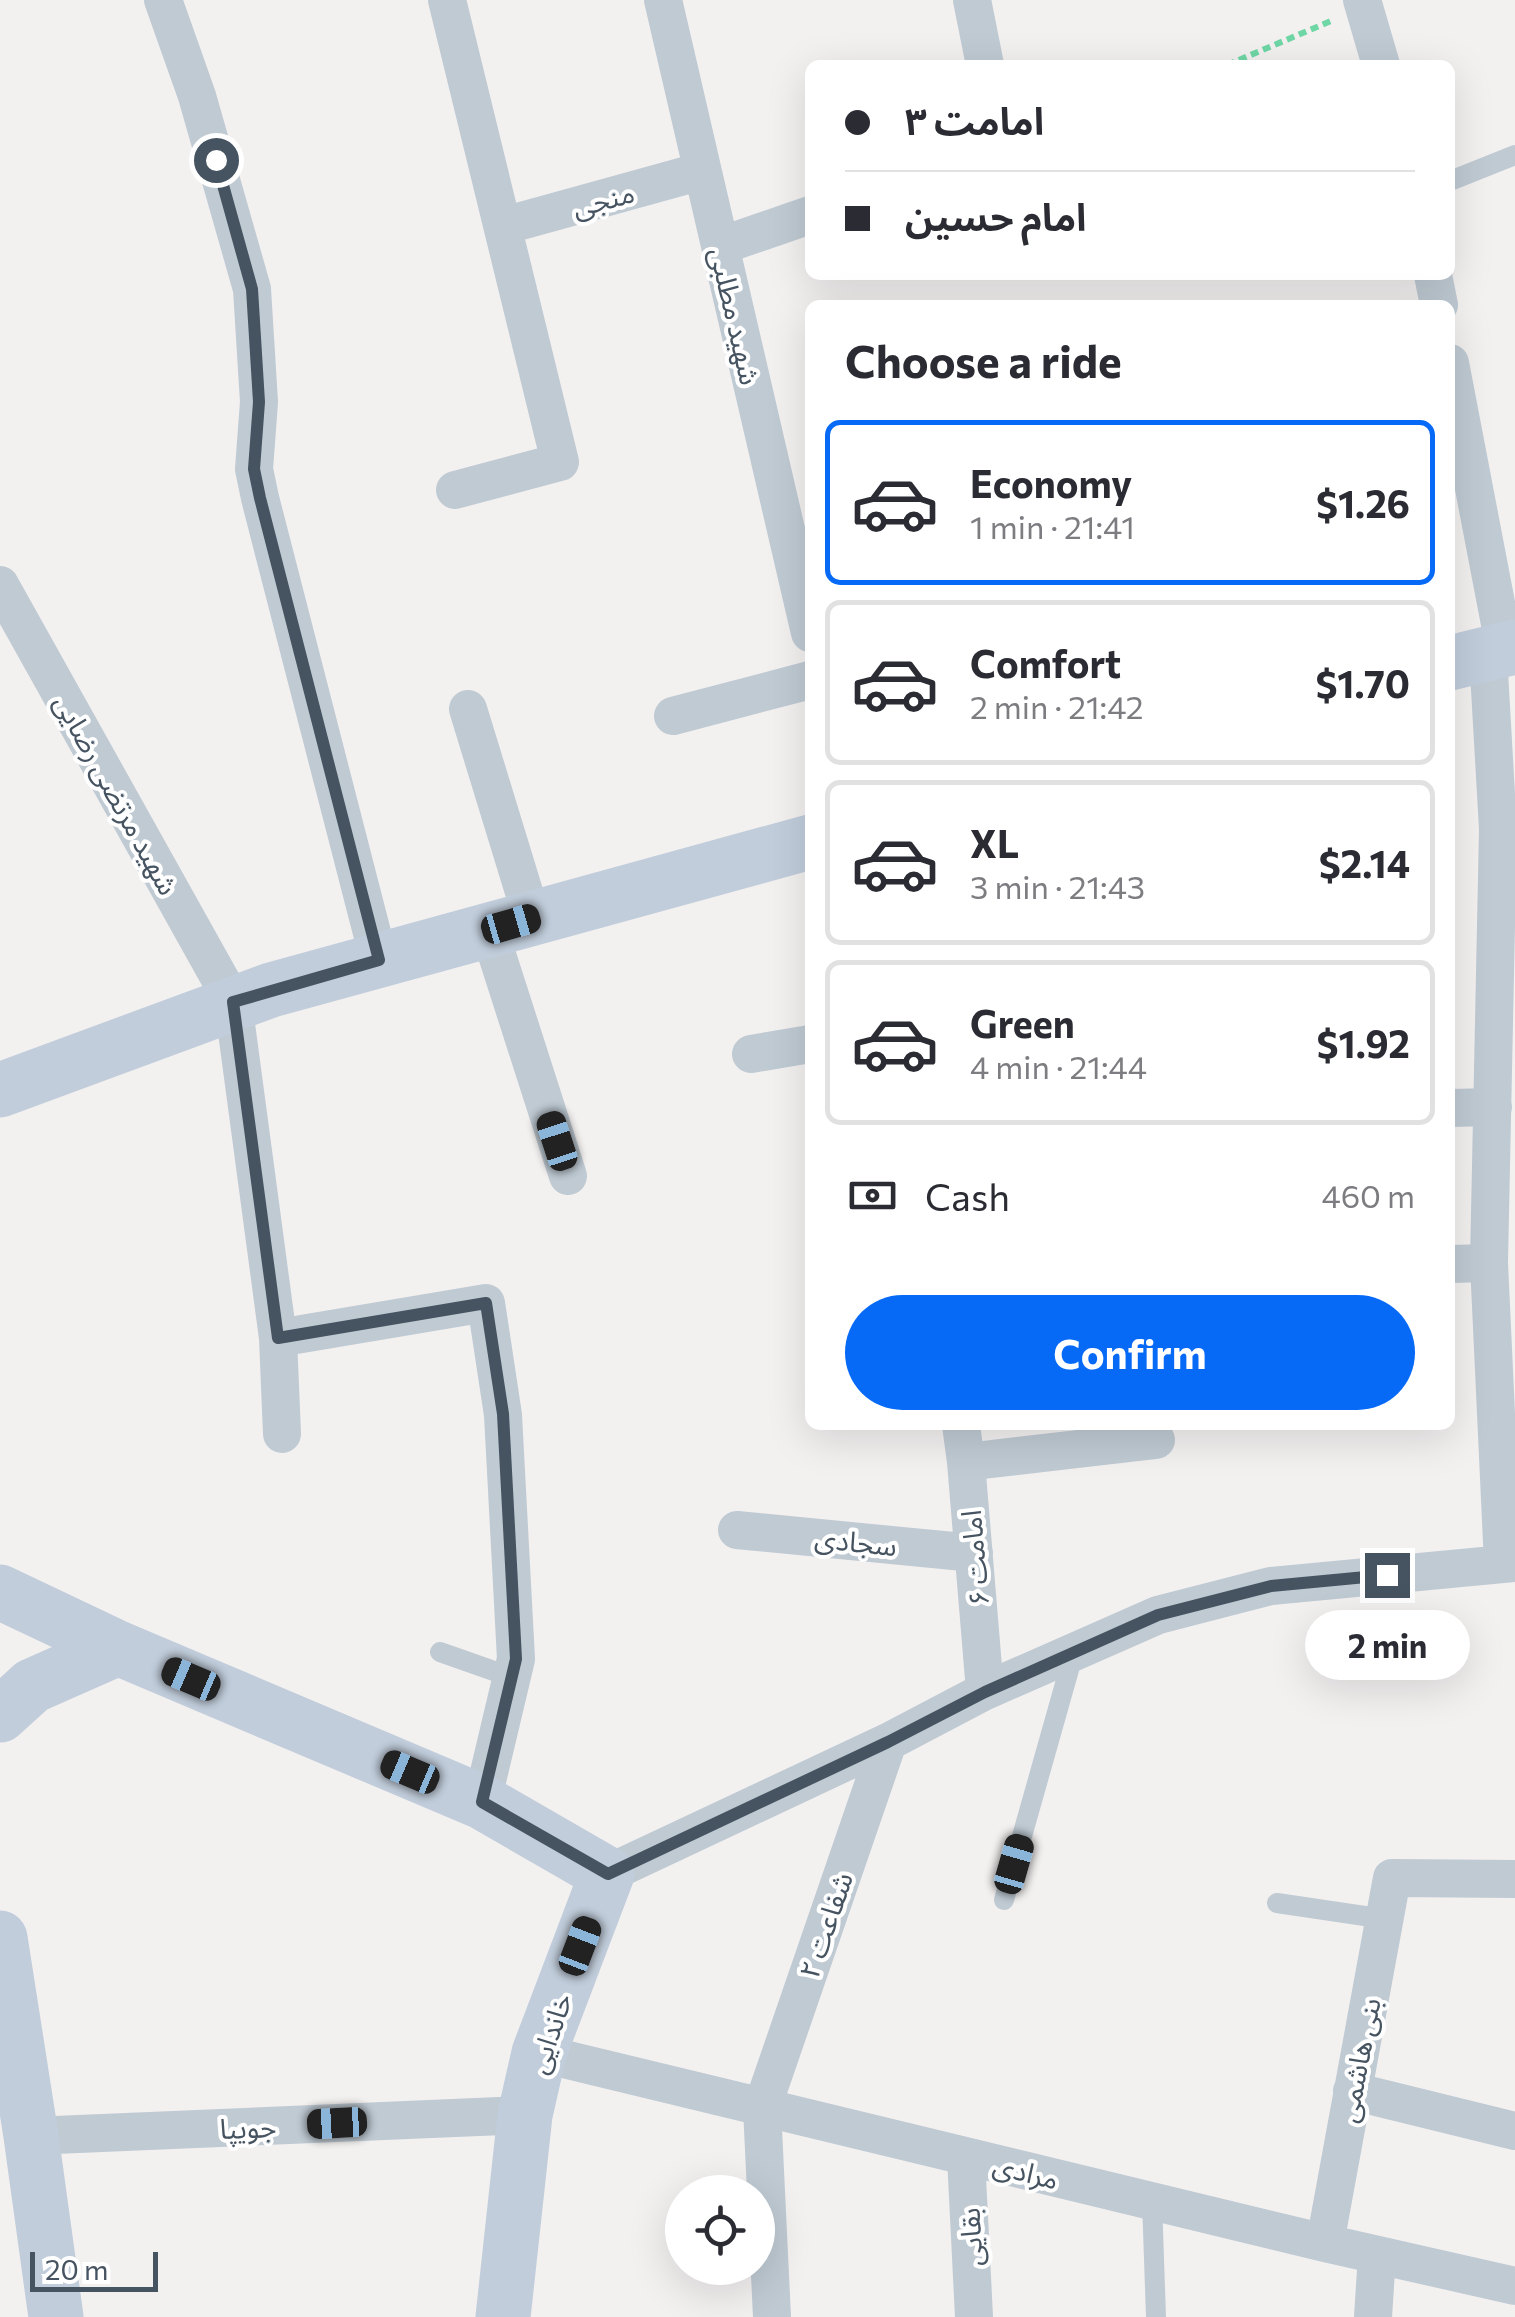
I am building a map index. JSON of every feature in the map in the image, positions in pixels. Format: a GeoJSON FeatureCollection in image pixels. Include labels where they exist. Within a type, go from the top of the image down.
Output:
{"type":"FeatureCollection","features":[{"type":"Feature","properties":{"kind":"street"},"geometry":{"type":"LineString","coordinates":[[163,0],[198,96],[252,289],[259,402],[254,469],[379,960]]}},
{"type":"Feature","properties":{"kind":"street"},"geometry":{"type":"LineString","coordinates":[[447,0],[560,462],[455,490]]}},
{"type":"Feature","properties":{"kind":"street","name":"شهید مطلبی"},"geometry":{"type":"LineString","coordinates":[[663,0],[805,612]]}},
{"type":"Feature","properties":{"kind":"street"},"geometry":{"type":"LineString","coordinates":[[972,0],[984,60]]}},
{"type":"Feature","properties":{"kind":"street"},"geometry":{"type":"LineString","coordinates":[[1363,3],[1379,60]]}},
{"type":"Feature","properties":{"kind":"street","name":"منجی"},"geometry":{"type":"LineString","coordinates":[[503,226],[702,172]]}},
{"type":"Feature","properties":{"kind":"street"},"geometry":{"type":"LineString","coordinates":[[720,246],[805,218]]}},
{"type":"Feature","properties":{"kind":"street"},"geometry":{"type":"LineString","coordinates":[[0,1592],[118,1648],[482,1802],[608,1874],[985,1692],[1158,1615],[1271,1586],[1509,1564],[1490,1263],[1492,1107],[1506,838],[1490,654],[1455,399]]}},
{"type":"Feature","properties":{"kind":"street","name":"شهید مرتضی رضایی"},"geometry":{"type":"LineString","coordinates":[[0,585],[233,1002]]}},
{"type":"Feature","properties":{"kind":"street"},"geometry":{"type":"LineString","coordinates":[[673,716],[805,681]]}},
{"type":"Feature","properties":{"kind":"street"},"geometry":{"type":"LineString","coordinates":[[468,709],[568,1176]]}},
{"type":"Feature","properties":{"kind":"street"},"geometry":{"type":"LineString","coordinates":[[0,1090],[233,1002],[805,843]]}},
{"type":"Feature","properties":{"kind":"street"},"geometry":{"type":"LineString","coordinates":[[233,1002],[278,1338],[282,1434]]}},
{"type":"Feature","properties":{"kind":"street"},"geometry":{"type":"LineString","coordinates":[[751,1054],[805,1045]]}},
{"type":"Feature","properties":{"kind":"street"},"geometry":{"type":"LineString","coordinates":[[1455,1108],[1492,1107]]}},
{"type":"Feature","properties":{"kind":"street"},"geometry":{"type":"LineString","coordinates":[[1455,1264],[1490,1263]]}},
{"type":"Feature","properties":{"kind":"street"},"geometry":{"type":"LineString","coordinates":[[278,1338],[486,1303],[503,1414],[516,1659],[482,1802]]}},
{"type":"Feature","properties":{"kind":"street"},"geometry":{"type":"LineString","coordinates":[[964,1443],[1156,1440]]}},
{"type":"Feature","properties":{"kind":"street","name":"امامت ۶"},"geometry":{"type":"LineString","coordinates":[[964,1443],[985,1692]]}},
{"type":"Feature","properties":{"kind":"street","name":"سجادی"},"geometry":{"type":"LineString","coordinates":[[737,1530],[974,1553]]}},
{"type":"Feature","properties":{"kind":"street"},"geometry":{"type":"LineString","coordinates":[[0,1715],[32,1686],[118,1648]]}},
{"type":"Feature","properties":{"kind":"street","name":"شفاعت ۲"},"geometry":{"type":"LineString","coordinates":[[762,2108],[888,1742]]}},
{"type":"Feature","properties":{"kind":"street","name":"خاندایی"},"geometry":{"type":"LineString","coordinates":[[503,2317],[524,2115],[538,2053],[608,1874]]}},
{"type":"Feature","properties":{"kind":"street","name":"بنی هاشمی"},"geometry":{"type":"LineString","coordinates":[[1325,2243],[1392,1878],[1515,1879]]}},
{"type":"Feature","properties":{"kind":"street"},"geometry":{"type":"LineString","coordinates":[[0,1938],[56,2317]]}},
{"type":"Feature","properties":{"kind":"street","name":"مرادی"},"geometry":{"type":"LineString","coordinates":[[538,2053],[1515,2286]]}},
{"type":"Feature","properties":{"kind":"street"},"geometry":{"type":"LineString","coordinates":[[1352,2091],[1515,2131]]}},
{"type":"Feature","properties":{"kind":"street"},"geometry":{"type":"LineString","coordinates":[[762,2108],[772,2317]]}},
{"type":"Feature","properties":{"kind":"street","name":"جویپا"},"geometry":{"type":"LineString","coordinates":[[31,2136],[524,2115]]}},
{"type":"Feature","properties":{"kind":"street","name":"بقایی"},"geometry":{"type":"LineString","coordinates":[[966,2157],[974,2317]]}},
{"type":"Feature","properties":{"kind":"street"},"geometry":{"type":"LineString","coordinates":[[1373,2317],[1377,2255]]}},
{"type":"Feature","properties":{"kind":"lane"},"geometry":{"type":"LineString","coordinates":[[1455,179],[1515,156]]}},
{"type":"Feature","properties":{"kind":"lane"},"geometry":{"type":"LineString","coordinates":[[440,1652],[511,1677]]}},
{"type":"Feature","properties":{"kind":"lane"},"geometry":{"type":"LineString","coordinates":[[1004,1900],[1074,1652]]}},
{"type":"Feature","properties":{"kind":"lane"},"geometry":{"type":"LineString","coordinates":[[1278,1903],[1385,1919]]}},
{"type":"Feature","properties":{"kind":"lane"},"geometry":{"type":"LineString","coordinates":[[1152,2202],[1156,2317]]}},
{"type":"Feature","properties":{"kind":"path"},"geometry":{"type":"LineString","coordinates":[[1239,60],[1363,3]]}},
{"type":"Feature","properties":{"kind":"route"},"geometry":{"type":"LineString","coordinates":[[216,160],[252,289],[259,402],[254,469],[379,960],[233,1002],[278,1338],[486,1303],[503,1414],[516,1659],[482,1802],[608,1874],[985,1692],[1158,1615],[1271,1586],[1387,1575]]}}]}
